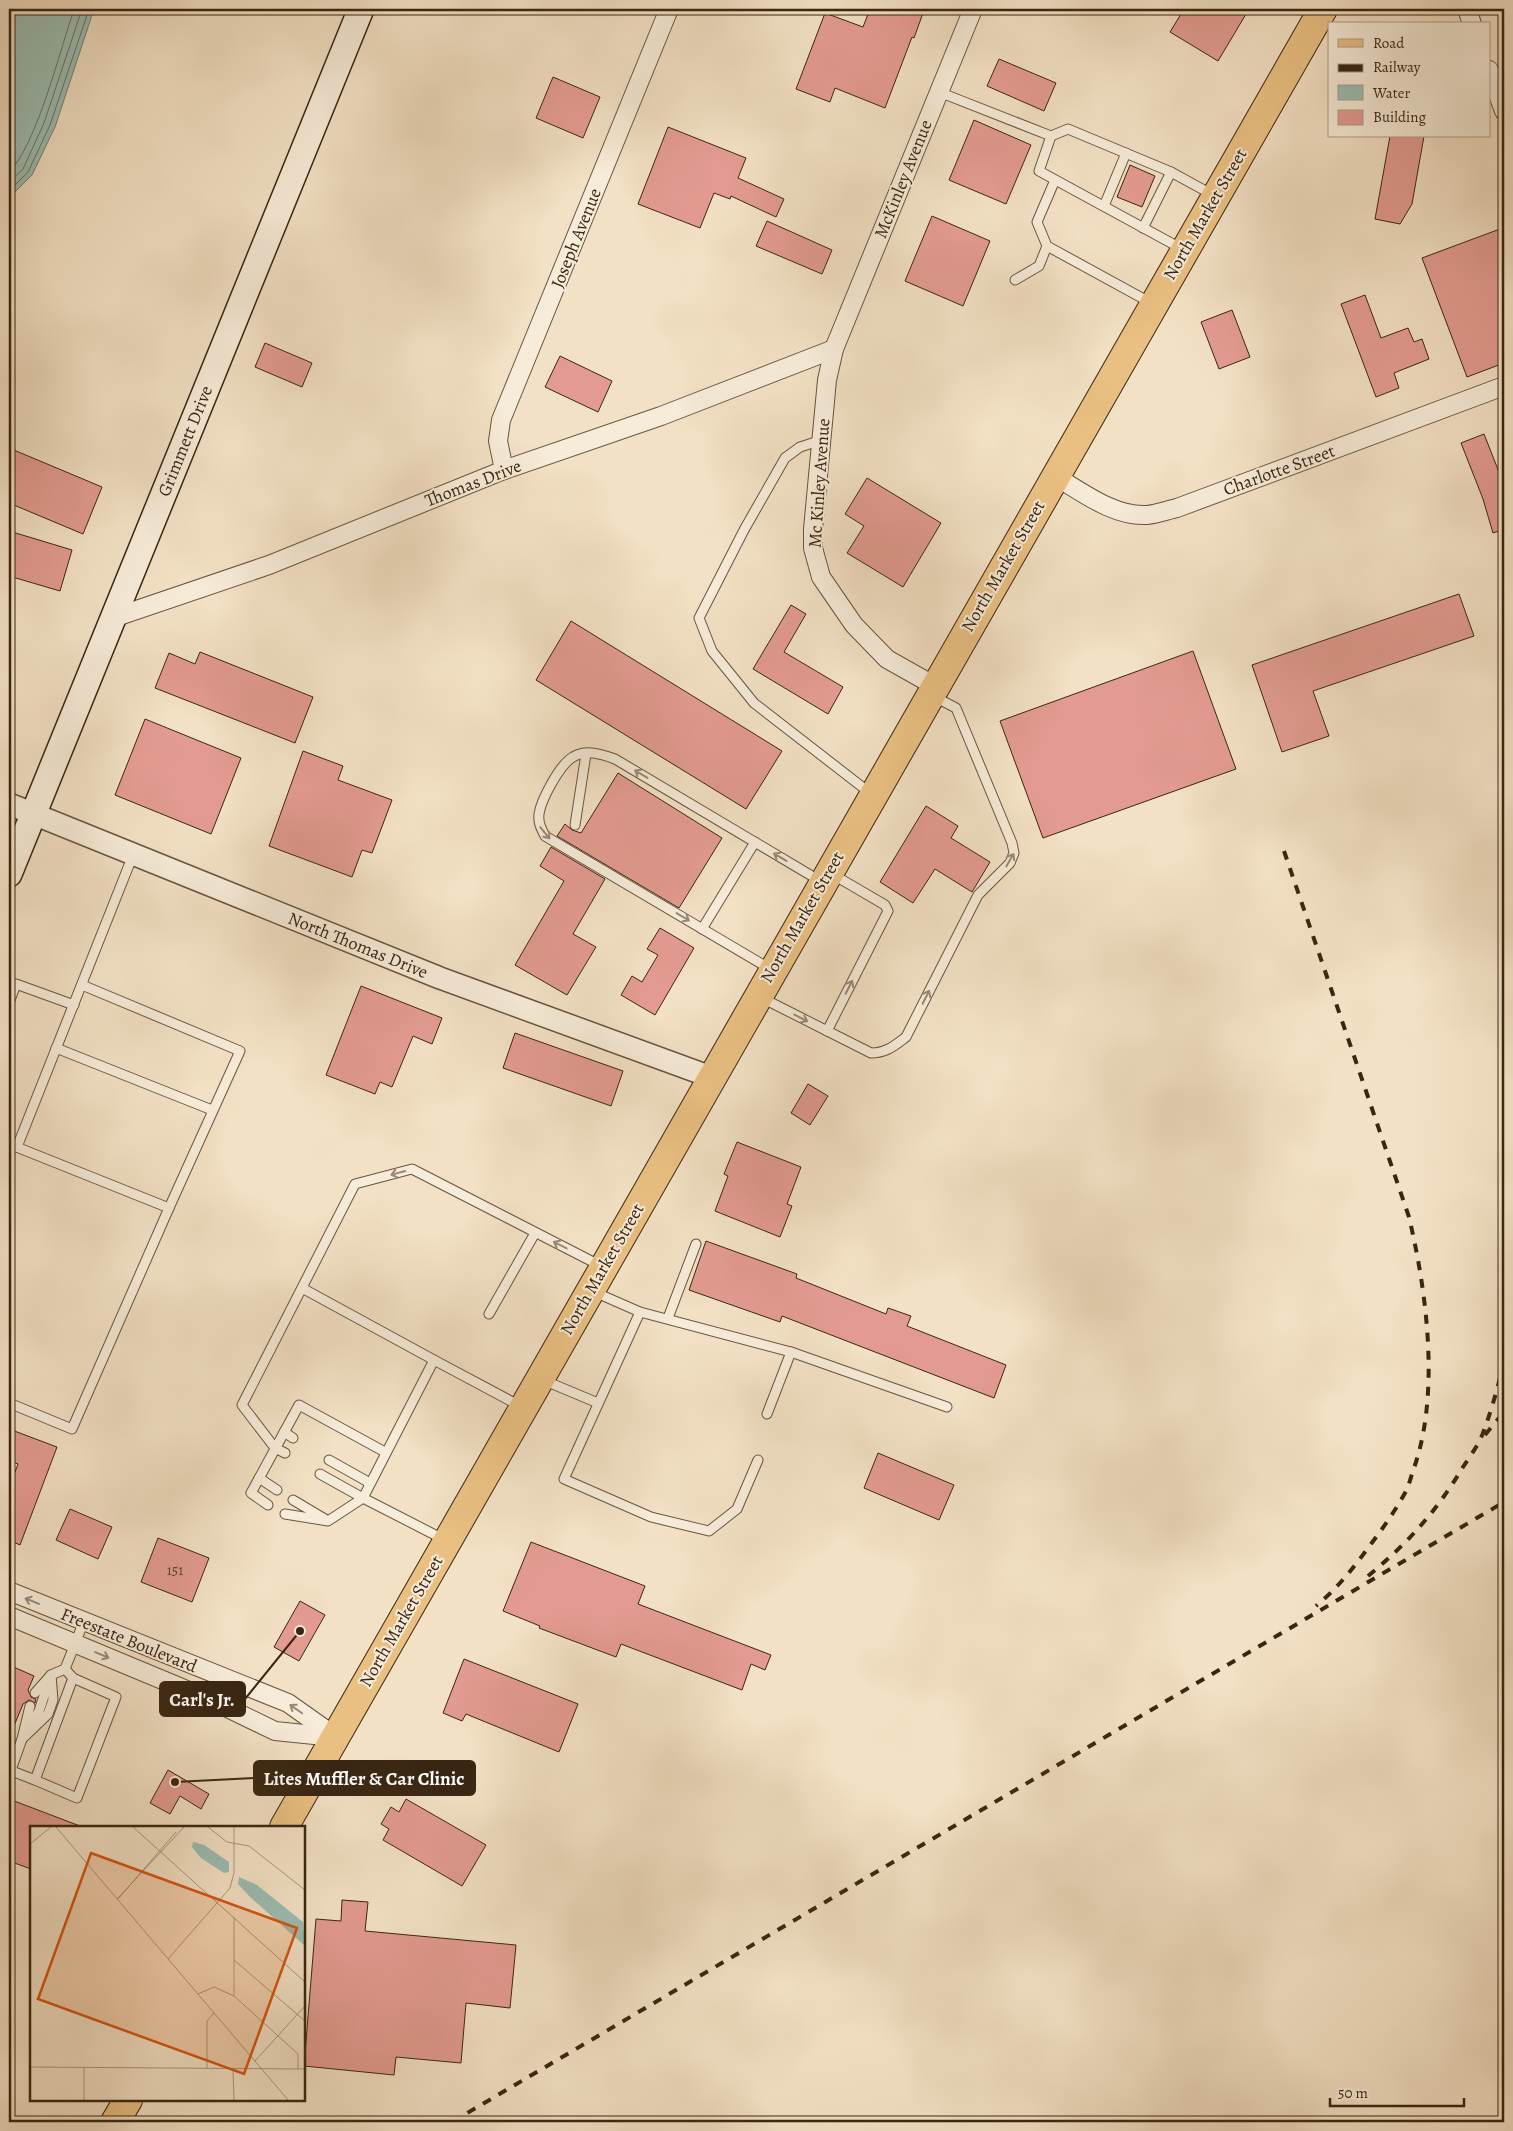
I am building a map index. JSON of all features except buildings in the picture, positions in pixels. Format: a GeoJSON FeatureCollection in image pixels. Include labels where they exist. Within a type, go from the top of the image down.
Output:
{"type":"FeatureCollection","features":[{"type":"Feature","properties":{"kind":"main road","name":"Grimmett Drive"},"geometry":{"type":"LineString","coordinates":[[9,874],[361,9]]}},
{"type":"Feature","properties":{"kind":"main road","name":"North Market Street"},"geometry":{"type":"LineString","coordinates":[[285,1826],[757,996],[1323,9]]}},
{"type":"Feature","properties":{"kind":"main road"},"geometry":{"type":"LineString","coordinates":[[115,2122],[127,2101]]}},
{"type":"Feature","properties":{"kind":"street","name":"Joseph Avenue"},"geometry":{"type":"LineString","coordinates":[[504,470],[498,441],[501,420],[669,9]]}},
{"type":"Feature","properties":{"kind":"street","name":"McKinley Avenue"},"geometry":{"type":"LineString","coordinates":[[834,349],[973,9]]}},
{"type":"Feature","properties":{"kind":"street"},"geometry":{"type":"LineString","coordinates":[[1467,9],[1471,22]]}},
{"type":"Feature","properties":{"kind":"street"},"geometry":{"type":"LineString","coordinates":[[1490,73],[1504,111]]}},
{"type":"Feature","properties":{"kind":"street","name":"Thomas Drive"},"geometry":{"type":"LineString","coordinates":[[113,618],[269,566],[504,470],[661,416],[834,349]]}},
{"type":"Feature","properties":{"kind":"street","name":"Mc Kinley Avenue"},"geometry":{"type":"LineString","coordinates":[[834,349],[827,380],[813,548],[821,577],[840,607],[870,643],[887,659],[932,690]]}},
{"type":"Feature","properties":{"kind":"street","name":"Charlotte Street"},"geometry":{"type":"LineString","coordinates":[[1055,476],[1112,508],[1130,514],[1148,515],[1177,508],[1504,386]]}},
{"type":"Feature","properties":{"kind":"street","name":"North Thomas Drive"},"geometry":{"type":"LineString","coordinates":[[9,804],[440,978],[711,1077]]}},
{"type":"Feature","properties":{"kind":"street","name":"Freestate Boulevard"},"geometry":{"type":"LineString","coordinates":[[9,1591],[288,1703],[336,1737]]}},
{"type":"Feature","properties":{"kind":"street","name":"Freestate Boulevard"},"geometry":{"type":"LineString","coordinates":[[9,1616],[213,1701],[275,1730],[336,1737]]}},
{"type":"Feature","properties":{"kind":"lane"},"geometry":{"type":"LineString","coordinates":[[939,92],[1051,136],[1068,129],[1171,172],[1215,196]]}},
{"type":"Feature","properties":{"kind":"lane"},"geometry":{"type":"LineString","coordinates":[[1051,136],[1039,171],[1184,250]]}},
{"type":"Feature","properties":{"kind":"lane"},"geometry":{"type":"LineString","coordinates":[[1104,206],[1126,153]]}},
{"type":"Feature","properties":{"kind":"lane"},"geometry":{"type":"LineString","coordinates":[[1143,228],[1171,172]]}},
{"type":"Feature","properties":{"kind":"lane"},"geometry":{"type":"LineString","coordinates":[[1056,180],[1037,222],[1047,246],[1153,304]]}},
{"type":"Feature","properties":{"kind":"lane"},"geometry":{"type":"LineString","coordinates":[[1015,280],[1039,266],[1047,246]]}},
{"type":"Feature","properties":{"kind":"lane"},"geometry":{"type":"LineString","coordinates":[[822,440],[800,447],[785,458],[744,530],[699,618],[712,651],[754,704],[872,795]]}},
{"type":"Feature","properties":{"kind":"lane"},"geometry":{"type":"LineString","coordinates":[[757,996],[871,1053],[881,1053],[890,1050],[906,1037],[978,896],[1010,863],[1014,853],[1012,843],[956,708],[932,690]]}},
{"type":"Feature","properties":{"kind":"lane"},"geometry":{"type":"LineString","coordinates":[[772,970],[545,836],[539,825],[539,812],[556,775],[572,757],[598,753],[615,758],[755,842],[885,905],[888,911],[827,1031]]}},
{"type":"Feature","properties":{"kind":"lane"},"geometry":{"type":"LineString","coordinates":[[575,825],[586,754]]}},
{"type":"Feature","properties":{"kind":"lane"},"geometry":{"type":"LineString","coordinates":[[702,929],[755,842]]}},
{"type":"Feature","properties":{"kind":"lane"},"geometry":{"type":"LineString","coordinates":[[133,855],[74,1005],[13,1146],[169,1208]]}},
{"type":"Feature","properties":{"kind":"lane"},"geometry":{"type":"LineString","coordinates":[[9,1003],[16,984],[74,1005]]}},
{"type":"Feature","properties":{"kind":"lane"},"geometry":{"type":"LineString","coordinates":[[9,1403],[72,1429],[212,1110],[240,1051],[82,985]]}},
{"type":"Feature","properties":{"kind":"lane"},"geometry":{"type":"LineString","coordinates":[[56,1048],[212,1110]]}},
{"type":"Feature","properties":{"kind":"lane"},"geometry":{"type":"LineString","coordinates":[[285,1453],[275,1448],[242,1404],[355,1184],[412,1169],[535,1233],[640,1312],[792,1352],[947,1407]]}},
{"type":"Feature","properties":{"kind":"lane"},"geometry":{"type":"LineString","coordinates":[[489,1314],[535,1233]]}},
{"type":"Feature","properties":{"kind":"lane"},"geometry":{"type":"LineString","coordinates":[[668,1318],[696,1244]]}},
{"type":"Feature","properties":{"kind":"lane"},"geometry":{"type":"LineString","coordinates":[[302,1288],[523,1408]]}},
{"type":"Feature","properties":{"kind":"lane"},"geometry":{"type":"LineString","coordinates":[[640,1312],[564,1479],[651,1517],[709,1531],[737,1510],[758,1460]]}},
{"type":"Feature","properties":{"kind":"lane"},"geometry":{"type":"LineString","coordinates":[[767,1414],[792,1352]]}},
{"type":"Feature","properties":{"kind":"lane"},"geometry":{"type":"LineString","coordinates":[[285,1514],[328,1521],[363,1498],[434,1360]]}},
{"type":"Feature","properties":{"kind":"lane"},"geometry":{"type":"LineString","coordinates":[[540,1379],[598,1403]]}},
{"type":"Feature","properties":{"kind":"lane"},"geometry":{"type":"LineString","coordinates":[[268,1505],[250,1493],[299,1405],[385,1452]]}},
{"type":"Feature","properties":{"kind":"lane"},"geometry":{"type":"LineString","coordinates":[[284,1432],[293,1438]]}},
{"type":"Feature","properties":{"kind":"lane"},"geometry":{"type":"LineString","coordinates":[[329,1460],[370,1483]]}},
{"type":"Feature","properties":{"kind":"lane"},"geometry":{"type":"LineString","coordinates":[[320,1474],[447,1541]]}},
{"type":"Feature","properties":{"kind":"lane"},"geometry":{"type":"LineString","coordinates":[[259,1478],[277,1490]]}},
{"type":"Feature","properties":{"kind":"lane"},"geometry":{"type":"LineString","coordinates":[[293,1500],[328,1521]]}},
{"type":"Feature","properties":{"kind":"lane"},"geometry":{"type":"LineString","coordinates":[[35,1693],[50,1675],[65,1668],[84,1621]]}},
{"type":"Feature","properties":{"kind":"lane"},"geometry":{"type":"LineString","coordinates":[[30,1706],[22,1739],[10,1770],[77,1798],[116,1697],[73,1678],[65,1668]]}},
{"type":"Feature","properties":{"kind":"lane"},"geometry":{"type":"LineString","coordinates":[[22,1739],[39,1712],[50,1675]]}},
{"type":"Feature","properties":{"kind":"lane"},"geometry":{"type":"LineString","coordinates":[[35,1780],[73,1678]]}},
{"type":"Feature","properties":{"kind":"water"},"geometry":{"type":"Polygon","coordinates":[[[9,9],[94,9],[55,127],[32,175],[9,198],[9,9]]]}},
{"type":"Feature","properties":{"kind":"railway"},"geometry":{"type":"LineString","coordinates":[[1284,851],[1409,1217],[1421,1278],[1428,1343],[1429,1376],[1427,1408],[1422,1439],[1406,1490],[1389,1519],[1358,1561],[1339,1585],[1316,1606]]}},
{"type":"Feature","properties":{"kind":"railway"},"geometry":{"type":"LineString","coordinates":[[1368,1576],[1396,1552],[1432,1512],[1472,1453],[1481,1438],[1488,1419],[1504,1361]]}},
{"type":"Feature","properties":{"kind":"railway"},"geometry":{"type":"LineString","coordinates":[[1485,1435],[1504,1412]]}},
{"type":"Feature","properties":{"kind":"railway"},"geometry":{"type":"LineString","coordinates":[[452,2122],[1504,1502]]}},
{"type":"Feature","properties":{"kind":"place","name":"Carl's Jr."},"geometry":{"type":"Point","coordinates":[300,1631]}},
{"type":"Feature","properties":{"kind":"place","name":"Lites Muffler & Car Clinic"},"geometry":{"type":"Point","coordinates":[175,1782]}}]}
